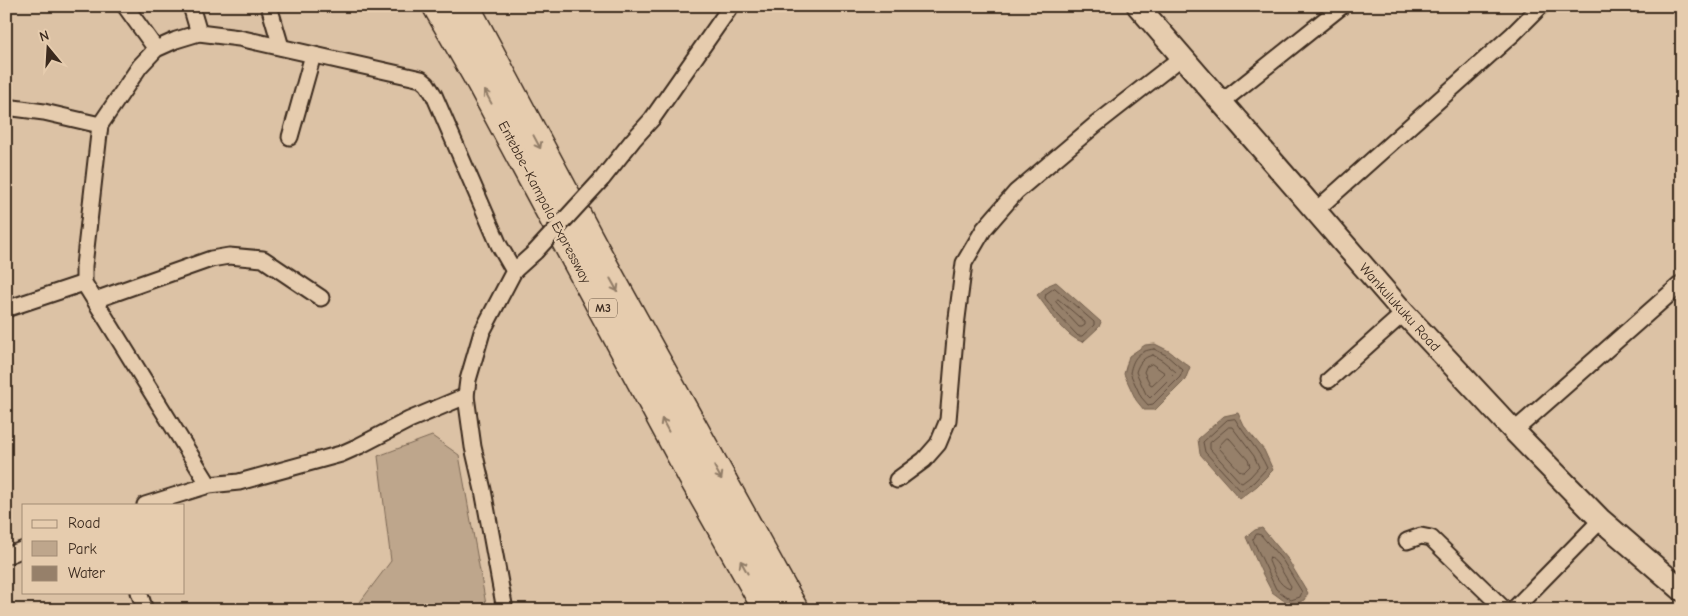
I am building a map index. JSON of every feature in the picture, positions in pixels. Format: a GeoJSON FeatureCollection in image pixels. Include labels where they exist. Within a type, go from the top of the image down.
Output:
{"type":"FeatureCollection","features":[{"type":"Feature","properties":{"kind":"highway","name":"Entebbe–Kampala Expressway"},"geometry":{"type":"LineString","coordinates":[[437,6],[485,90],[691,474],[768,610]]}},
{"type":"Feature","properties":{"kind":"highway","name":"Entebbe–Kampala Expressway"},"geometry":{"type":"LineString","coordinates":[[465,6],[609,276],[794,610]]}},
{"type":"Feature","properties":{"kind":"main road","name":"Wankulukuku Road"},"geometry":{"type":"LineString","coordinates":[[1138,6],[1404,313],[1514,431],[1601,520],[1682,590]]}},
{"type":"Feature","properties":{"kind":"street"},"geometry":{"type":"LineString","coordinates":[[125,6],[156,49]]}},
{"type":"Feature","properties":{"kind":"street"},"geometry":{"type":"LineString","coordinates":[[191,6],[199,33]]}},
{"type":"Feature","properties":{"kind":"street"},"geometry":{"type":"LineString","coordinates":[[269,6],[282,48]]}},
{"type":"Feature","properties":{"kind":"street"},"geometry":{"type":"LineString","coordinates":[[506,610],[473,447],[466,396],[468,380],[482,332],[514,271],[535,252],[602,179],[652,119],[731,6]]}},
{"type":"Feature","properties":{"kind":"street"},"geometry":{"type":"LineString","coordinates":[[1222,102],[1342,6]]}},
{"type":"Feature","properties":{"kind":"street"},"geometry":{"type":"LineString","coordinates":[[1315,211],[1513,34],[1541,6]]}},
{"type":"Feature","properties":{"kind":"street"},"geometry":{"type":"LineString","coordinates":[[209,485],[84,283],[84,266],[100,125],[140,66],[156,49],[199,33],[239,38],[421,79],[427,84],[434,95],[499,245],[514,271]]}},
{"type":"Feature","properties":{"kind":"street"},"geometry":{"type":"LineString","coordinates":[[290,137],[313,54]]}},
{"type":"Feature","properties":{"kind":"street"},"geometry":{"type":"LineString","coordinates":[[897,480],[924,460],[938,444],[948,420],[956,326],[964,263],[984,229],[1016,192],[1182,57]]}},
{"type":"Feature","properties":{"kind":"street"},"geometry":{"type":"LineString","coordinates":[[6,107],[44,112],[100,125]]}},
{"type":"Feature","properties":{"kind":"street"},"geometry":{"type":"LineString","coordinates":[[95,300],[211,259],[229,256],[263,259],[321,298]]}},
{"type":"Feature","properties":{"kind":"street"},"geometry":{"type":"LineString","coordinates":[[6,309],[84,283]]}},
{"type":"Feature","properties":{"kind":"street"},"geometry":{"type":"LineString","coordinates":[[1514,431],[1682,283]]}},
{"type":"Feature","properties":{"kind":"street"},"geometry":{"type":"LineString","coordinates":[[1329,380],[1404,313]]}},
{"type":"Feature","properties":{"kind":"street"},"geometry":{"type":"LineString","coordinates":[[148,504],[209,485],[239,482],[341,454],[409,420],[466,396]]}},
{"type":"Feature","properties":{"kind":"street"},"geometry":{"type":"LineString","coordinates":[[1513,610],[1601,520]]}},
{"type":"Feature","properties":{"kind":"street"},"geometry":{"type":"LineString","coordinates":[[1407,541],[1421,536],[1431,538],[1505,610]]}},
{"type":"Feature","properties":{"kind":"street"},"geometry":{"type":"LineString","coordinates":[[6,556],[22,550]]}},
{"type":"Feature","properties":{"kind":"street"},"geometry":{"type":"LineString","coordinates":[[139,594],[145,610]]}},
{"type":"Feature","properties":{"kind":"green space"},"geometry":{"type":"Polygon","coordinates":[[[432,436],[459,455],[487,610],[354,610],[391,561],[378,456],[432,436]]]}},
{"type":"Feature","properties":{"kind":"water"},"geometry":{"type":"Polygon","coordinates":[[[1056,282],[1101,322],[1099,327],[1083,342],[1070,335],[1064,329],[1037,295],[1056,282]]]}},
{"type":"Feature","properties":{"kind":"water"},"geometry":{"type":"Polygon","coordinates":[[[1155,344],[1169,351],[1190,367],[1185,380],[1155,410],[1144,410],[1136,400],[1124,374],[1129,356],[1145,345],[1155,344]]]}},
{"type":"Feature","properties":{"kind":"water"},"geometry":{"type":"Polygon","coordinates":[[[1238,413],[1244,426],[1264,450],[1273,470],[1240,499],[1200,454],[1198,439],[1224,416],[1238,413]]]}},
{"type":"Feature","properties":{"kind":"water"},"geometry":{"type":"Polygon","coordinates":[[[1262,528],[1287,558],[1308,593],[1304,600],[1291,606],[1272,592],[1246,537],[1255,530],[1262,528]]]}}]}
